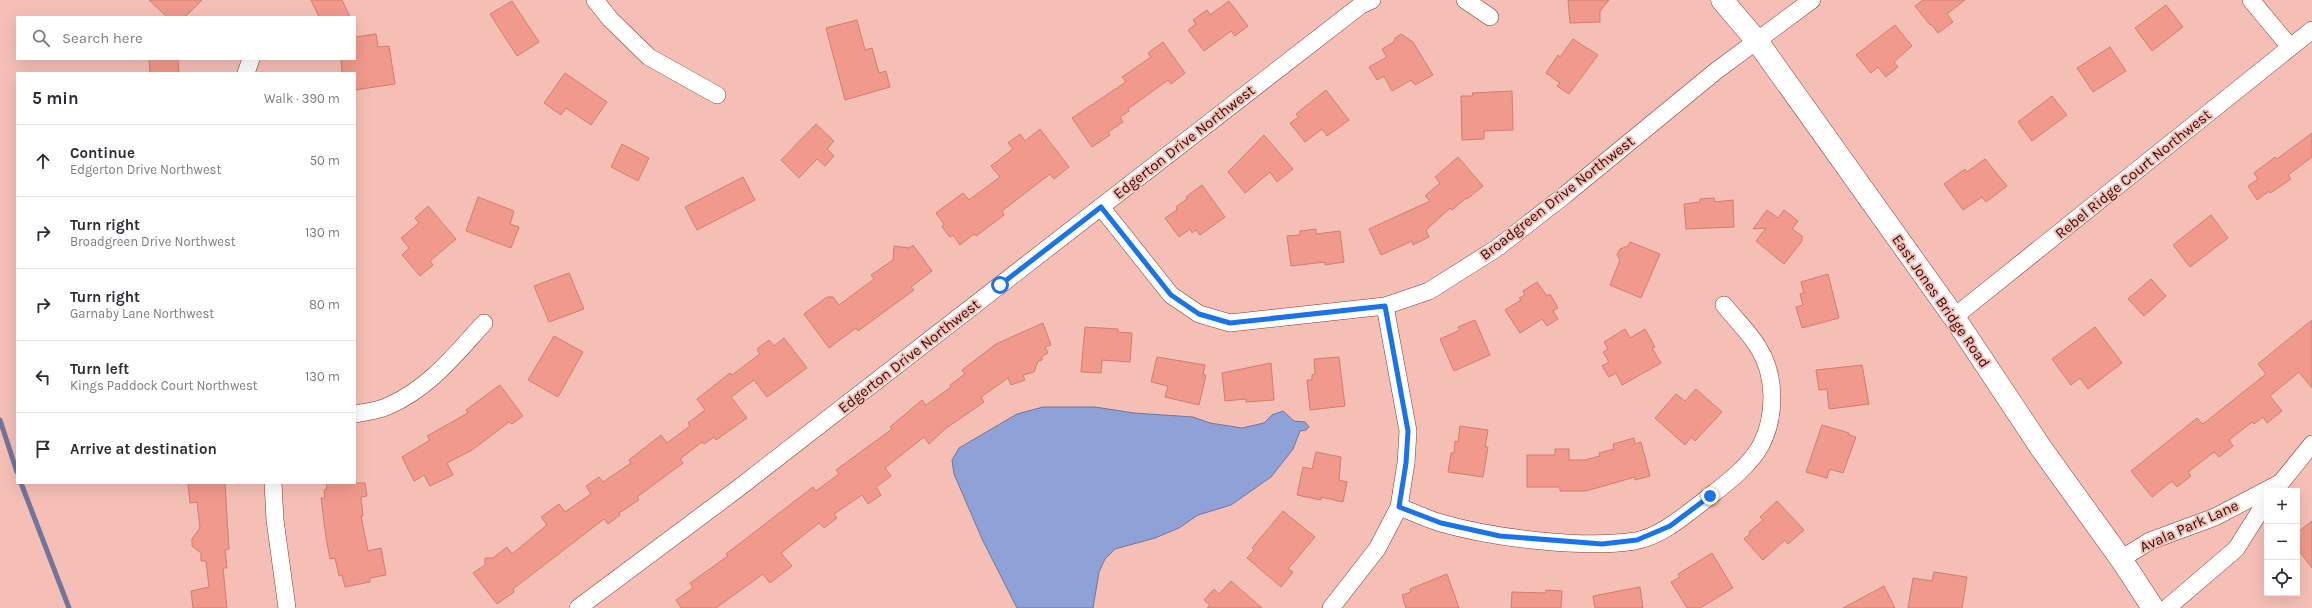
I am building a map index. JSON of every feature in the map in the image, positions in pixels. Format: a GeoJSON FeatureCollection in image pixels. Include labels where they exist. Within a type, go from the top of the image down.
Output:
{"type":"FeatureCollection","features":[{"type":"Feature","properties":{"kind":"street"},"geometry":{"type":"LineString","coordinates":[[595,0],[610,19],[649,57],[717,95]]}},
{"type":"Feature","properties":{"kind":"street","name":"Edgerton Drive Northwest"},"geometry":{"type":"LineString","coordinates":[[578,608],[736,490],[1354,10],[1372,0]]}},
{"type":"Feature","properties":{"kind":"street"},"geometry":{"type":"LineString","coordinates":[[1465,0],[1490,17]]}},
{"type":"Feature","properties":{"kind":"street","name":"East Jones Bridge Road"},"geometry":{"type":"LineString","coordinates":[[1722,0],[1757,41],[1954,317],[2041,448],[2121,559],[2153,608]]}},
{"type":"Feature","properties":{"kind":"street","name":"Broadgreen Drive Northwest"},"geometry":{"type":"LineString","coordinates":[[1101,207],[1171,295],[1199,314],[1230,323],[1385,306],[1428,291],[1497,248],[1565,195],[1716,71],[1812,0]]}},
{"type":"Feature","properties":{"kind":"street"},"geometry":{"type":"LineString","coordinates":[[2251,0],[2290,47]]}},
{"type":"Feature","properties":{"kind":"street","name":"Rebel Ridge Court Northwest"},"geometry":{"type":"LineString","coordinates":[[1954,317],[2312,30]]}},
{"type":"Feature","properties":{"kind":"street"},"geometry":{"type":"LineString","coordinates":[[246,72],[251,60]]}},
{"type":"Feature","properties":{"kind":"street"},"geometry":{"type":"LineString","coordinates":[[1399,507],[1441,523],[1500,536],[1555,541],[1602,544],[1637,540],[1670,526],[1742,468],[1760,446],[1769,422],[1773,389],[1767,364],[1758,346],[1724,305]]}},
{"type":"Feature","properties":{"kind":"street"},"geometry":{"type":"LineString","coordinates":[[1331,608],[1377,549],[1399,507],[1406,463],[1408,431],[1385,306]]}},
{"type":"Feature","properties":{"kind":"street"},"geometry":{"type":"LineString","coordinates":[[356,414],[386,407],[413,393],[444,367],[484,323]]}},
{"type":"Feature","properties":{"kind":"street","name":"Avala Park Lane"},"geometry":{"type":"LineString","coordinates":[[2121,559],[2150,541],[2215,517],[2277,487],[2312,444]]}},
{"type":"Feature","properties":{"kind":"street"},"geometry":{"type":"LineString","coordinates":[[273,484],[275,520],[286,608]]}},
{"type":"Feature","properties":{"kind":"street","name":"Avala Park Lane"},"geometry":{"type":"LineString","coordinates":[[2166,608],[2236,549],[2264,505]]}},
{"type":"Feature","properties":{"kind":"water"},"geometry":{"type":"Polygon","coordinates":[[[1043,407],[1095,407],[1134,413],[1193,417],[1210,423],[1242,428],[1264,423],[1272,415],[1283,411],[1294,421],[1305,422],[1309,427],[1306,430],[1300,431],[1293,449],[1271,477],[1231,505],[1198,515],[1179,528],[1155,538],[1115,549],[1105,559],[1099,572],[1093,608],[1017,608],[983,541],[954,474],[952,460],[959,448],[1017,414],[1043,407]]]}},
{"type":"Feature","properties":{"kind":"building"},"geometry":{"type":"Polygon","coordinates":[[[149,0],[202,0],[186,16],[166,16],[149,0]]]}},
{"type":"Feature","properties":{"kind":"building"},"geometry":{"type":"Polygon","coordinates":[[[311,0],[342,0],[350,16],[319,16],[311,0]]]}},
{"type":"Feature","properties":{"kind":"building"},"geometry":{"type":"Polygon","coordinates":[[[1568,0],[1609,0],[1600,11],[1600,22],[1570,23],[1568,0]]]}},
{"type":"Feature","properties":{"kind":"building"},"geometry":{"type":"Polygon","coordinates":[[[1923,0],[1965,0],[1947,14],[1953,22],[1938,33],[1915,6],[1923,0]]]}},
{"type":"Feature","properties":{"kind":"building"},"geometry":{"type":"Polygon","coordinates":[[[512,1],[539,42],[517,56],[490,14],[512,1]]]}},
{"type":"Feature","properties":{"kind":"building"},"geometry":{"type":"Polygon","coordinates":[[[1229,1],[1248,26],[1235,36],[1231,31],[1204,51],[1188,30],[1196,24],[1193,20],[1207,10],[1210,15],[1229,1]]]}},
{"type":"Feature","properties":{"kind":"building"},"geometry":{"type":"Polygon","coordinates":[[[2166,5],[2183,27],[2152,51],[2135,28],[2166,5]]]}},
{"type":"Feature","properties":{"kind":"building"},"geometry":{"type":"Polygon","coordinates":[[[857,20],[865,50],[872,48],[879,73],[886,71],[890,87],[845,100],[826,28],[857,20]]]}},
{"type":"Feature","properties":{"kind":"building"},"geometry":{"type":"Polygon","coordinates":[[[1895,25],[1912,46],[1894,62],[1898,67],[1886,77],[1878,67],[1871,73],[1856,55],[1895,25]]]}},
{"type":"Feature","properties":{"kind":"building"},"geometry":{"type":"Polygon","coordinates":[[[376,34],[378,47],[389,46],[395,84],[356,90],[356,72],[342,72],[341,60],[356,60],[356,37],[376,34]]]}},
{"type":"Feature","properties":{"kind":"building"},"geometry":{"type":"Polygon","coordinates":[[[1401,34],[1413,42],[1433,75],[1415,85],[1411,80],[1392,91],[1384,76],[1377,80],[1369,67],[1387,57],[1382,49],[1394,42],[1395,38],[1401,34]]]}},
{"type":"Feature","properties":{"kind":"building"},"geometry":{"type":"Polygon","coordinates":[[[1573,39],[1598,55],[1569,94],[1557,86],[1560,83],[1546,73],[1558,55],[1560,57],[1573,39]]]}},
{"type":"Feature","properties":{"kind":"building"},"geometry":{"type":"Polygon","coordinates":[[[1163,42],[1185,73],[1171,84],[1168,80],[1128,109],[1129,111],[1120,117],[1123,122],[1108,132],[1110,135],[1092,147],[1072,118],[1126,82],[1122,77],[1151,57],[1148,53],[1163,42]]]}},
{"type":"Feature","properties":{"kind":"building"},"geometry":{"type":"Polygon","coordinates":[[[2110,47],[2126,71],[2093,92],[2077,68],[2110,47]]]}},
{"type":"Feature","properties":{"kind":"building"},"geometry":{"type":"Polygon","coordinates":[[[149,60],[178,60],[179,72],[150,72],[149,60]]]}},
{"type":"Feature","properties":{"kind":"building"},"geometry":{"type":"Polygon","coordinates":[[[565,73],[607,102],[591,125],[566,108],[561,115],[544,103],[565,73]]]}},
{"type":"Feature","properties":{"kind":"building"},"geometry":{"type":"Polygon","coordinates":[[[1326,90],[1349,120],[1327,136],[1322,129],[1305,142],[1290,123],[1299,117],[1296,114],[1326,90]]]}},
{"type":"Feature","properties":{"kind":"building"},"geometry":{"type":"Polygon","coordinates":[[[1512,91],[1513,130],[1484,131],[1484,139],[1462,140],[1461,96],[1473,96],[1472,93],[1512,91]]]}},
{"type":"Feature","properties":{"kind":"building"},"geometry":{"type":"Polygon","coordinates":[[[2052,96],[2067,115],[2032,141],[2018,122],[2052,96]]]}},
{"type":"Feature","properties":{"kind":"building"},"geometry":{"type":"Polygon","coordinates":[[[816,124],[834,141],[827,149],[834,156],[825,166],[817,159],[799,178],[781,160],[816,124]]]}},
{"type":"Feature","properties":{"kind":"building"},"geometry":{"type":"Polygon","coordinates":[[[1040,129],[1069,167],[1054,179],[1050,174],[1002,211],[1004,215],[976,236],[974,234],[960,245],[953,235],[950,237],[942,227],[944,224],[936,213],[963,193],[969,200],[1000,177],[991,166],[1013,149],[1008,143],[1020,134],[1025,141],[1040,129]]]}},
{"type":"Feature","properties":{"kind":"building"},"geometry":{"type":"Polygon","coordinates":[[[2312,133],[2312,157],[2288,175],[2291,179],[2270,193],[2269,191],[2257,200],[2248,186],[2258,179],[2254,173],[2275,157],[2277,159],[2312,133]]]}},
{"type":"Feature","properties":{"kind":"building"},"geometry":{"type":"Polygon","coordinates":[[[1264,135],[1293,169],[1277,182],[1270,172],[1245,193],[1228,172],[1264,135]]]}},
{"type":"Feature","properties":{"kind":"building"},"geometry":{"type":"Polygon","coordinates":[[[622,144],[649,158],[638,181],[611,167],[622,144]]]}},
{"type":"Feature","properties":{"kind":"building"},"geometry":{"type":"Polygon","coordinates":[[[1458,157],[1483,186],[1452,210],[1450,208],[1426,230],[1429,237],[1413,245],[1412,241],[1381,255],[1369,229],[1430,201],[1425,196],[1440,183],[1435,177],[1458,157]]]}},
{"type":"Feature","properties":{"kind":"building"},"geometry":{"type":"Polygon","coordinates":[[[1985,159],[2007,186],[1986,202],[1982,197],[1963,210],[1944,184],[1965,169],[1967,172],[1985,159]]]}},
{"type":"Feature","properties":{"kind":"building"},"geometry":{"type":"Polygon","coordinates":[[[743,177],[755,200],[697,230],[685,207],[743,177]]]}},
{"type":"Feature","properties":{"kind":"building"},"geometry":{"type":"Polygon","coordinates":[[[1202,185],[1225,217],[1200,235],[1196,230],[1192,233],[1190,229],[1179,237],[1165,218],[1177,210],[1176,207],[1188,198],[1186,197],[1202,185]]]}},
{"type":"Feature","properties":{"kind":"building"},"geometry":{"type":"Polygon","coordinates":[[[478,197],[514,211],[510,224],[519,227],[511,248],[466,231],[478,197]]]}},
{"type":"Feature","properties":{"kind":"building"},"geometry":{"type":"Polygon","coordinates":[[[1714,198],[1715,202],[1733,200],[1734,227],[1686,229],[1684,204],[1700,202],[1700,199],[1714,198]]]}},
{"type":"Feature","properties":{"kind":"building"},"geometry":{"type":"Polygon","coordinates":[[[428,206],[456,239],[430,261],[433,265],[420,276],[402,255],[409,248],[401,238],[419,223],[415,218],[428,206]]]}},
{"type":"Feature","properties":{"kind":"building"},"geometry":{"type":"Polygon","coordinates":[[[1767,210],[1778,218],[1784,210],[1798,221],[1792,229],[1802,236],[1802,241],[1784,264],[1756,241],[1766,228],[1753,229],[1767,210]]]}},
{"type":"Feature","properties":{"kind":"building"},"geometry":{"type":"Polygon","coordinates":[[[2211,215],[2228,238],[2190,267],[2173,245],[2211,215]]]}},
{"type":"Feature","properties":{"kind":"building"},"geometry":{"type":"Polygon","coordinates":[[[1316,229],[1316,234],[1340,231],[1344,262],[1325,265],[1325,262],[1291,266],[1287,236],[1300,235],[1300,231],[1316,229]]]}},
{"type":"Feature","properties":{"kind":"building"},"geometry":{"type":"Polygon","coordinates":[[[1630,242],[1660,254],[1641,298],[1610,285],[1620,260],[1617,255],[1620,249],[1628,246],[1630,242]]]}},
{"type":"Feature","properties":{"kind":"building"},"geometry":{"type":"Polygon","coordinates":[[[913,245],[932,271],[911,287],[914,290],[858,331],[856,328],[829,348],[804,314],[827,297],[833,297],[839,305],[874,279],[871,275],[893,260],[894,246],[909,248],[913,245]]]}},
{"type":"Feature","properties":{"kind":"building"},"geometry":{"type":"Polygon","coordinates":[[[569,273],[584,309],[549,322],[534,286],[569,273]]]}},
{"type":"Feature","properties":{"kind":"building"},"geometry":{"type":"Polygon","coordinates":[[[1828,274],[1839,318],[1802,328],[1796,307],[1803,305],[1800,294],[1804,293],[1801,282],[1828,274]]]}},
{"type":"Feature","properties":{"kind":"building"},"geometry":{"type":"Polygon","coordinates":[[[2151,279],[2166,296],[2144,316],[2128,299],[2151,279]]]}},
{"type":"Feature","properties":{"kind":"building"},"geometry":{"type":"Polygon","coordinates":[[[1537,282],[1547,296],[1550,294],[1558,308],[1553,311],[1558,319],[1547,326],[1542,319],[1520,333],[1505,310],[1521,300],[1519,298],[1525,295],[1523,291],[1537,282]]]}},
{"type":"Feature","properties":{"kind":"building"},"geometry":{"type":"Polygon","coordinates":[[[1475,320],[1490,355],[1454,371],[1440,339],[1460,330],[1458,327],[1475,320]]]}},
{"type":"Feature","properties":{"kind":"building"},"geometry":{"type":"Polygon","coordinates":[[[2312,320],[2312,388],[2299,372],[2270,396],[2282,411],[2267,423],[2263,417],[2254,424],[2252,422],[2229,440],[2233,446],[2219,457],[2214,452],[2188,472],[2191,476],[2177,487],[2172,481],[2152,497],[2131,471],[2197,418],[2203,424],[2266,374],[2258,364],[2312,320]]]}},
{"type":"Feature","properties":{"kind":"building"},"geometry":{"type":"Polygon","coordinates":[[[1043,323],[1051,345],[1045,347],[1048,353],[1042,356],[1042,360],[1038,361],[1034,372],[1023,375],[1025,380],[1011,385],[1008,378],[981,397],[984,402],[945,429],[929,444],[924,437],[885,468],[891,476],[876,487],[881,495],[868,504],[862,495],[834,514],[837,518],[824,528],[819,523],[781,553],[792,566],[770,583],[763,574],[716,608],[681,608],[676,600],[693,588],[690,583],[728,556],[726,554],[813,487],[816,491],[839,474],[836,470],[892,429],[890,427],[922,400],[926,405],[951,387],[950,385],[965,374],[962,370],[996,344],[1043,323]]]}},
{"type":"Feature","properties":{"kind":"building"},"geometry":{"type":"Polygon","coordinates":[[[1085,327],[1118,329],[1118,332],[1132,333],[1130,362],[1102,360],[1101,373],[1081,372],[1085,327]]]}},
{"type":"Feature","properties":{"kind":"building"},"geometry":{"type":"Polygon","coordinates":[[[2095,327],[2122,363],[2088,389],[2080,378],[2071,385],[2052,359],[2095,327]]]}},
{"type":"Feature","properties":{"kind":"building"},"geometry":{"type":"Polygon","coordinates":[[[1625,329],[1630,338],[1645,329],[1655,347],[1652,348],[1661,363],[1622,385],[1616,373],[1609,377],[1602,366],[1609,362],[1603,352],[1608,349],[1604,342],[1625,329]]]}},
{"type":"Feature","properties":{"kind":"building"},"geometry":{"type":"Polygon","coordinates":[[[554,336],[583,352],[558,397],[528,380],[554,336]]]}},
{"type":"Feature","properties":{"kind":"building"},"geometry":{"type":"Polygon","coordinates":[[[784,338],[807,368],[767,397],[754,380],[731,397],[747,418],[716,440],[714,437],[704,444],[702,442],[680,459],[683,463],[637,497],[639,500],[619,513],[620,515],[608,524],[604,519],[513,589],[514,592],[497,604],[473,573],[485,565],[485,558],[493,558],[507,547],[512,554],[547,525],[541,517],[559,504],[565,512],[591,494],[586,486],[599,477],[603,482],[631,463],[629,460],[661,435],[667,443],[690,426],[688,423],[705,410],[697,399],[730,373],[732,375],[760,354],[757,349],[769,340],[774,346],[784,338]]]}},
{"type":"Feature","properties":{"kind":"building"},"geometry":{"type":"Polygon","coordinates":[[[1157,357],[1205,365],[1203,375],[1206,375],[1199,405],[1165,397],[1168,386],[1151,382],[1157,357]]]}},
{"type":"Feature","properties":{"kind":"building"},"geometry":{"type":"Polygon","coordinates":[[[1339,357],[1345,406],[1310,410],[1307,380],[1312,380],[1312,375],[1315,374],[1314,359],[1339,357]]]}},
{"type":"Feature","properties":{"kind":"building"},"geometry":{"type":"Polygon","coordinates":[[[1271,363],[1274,400],[1246,402],[1246,399],[1225,401],[1222,373],[1271,363]]]}},
{"type":"Feature","properties":{"kind":"building"},"geometry":{"type":"Polygon","coordinates":[[[1862,365],[1869,404],[1829,409],[1827,389],[1819,390],[1816,370],[1862,365]]]}},
{"type":"Feature","properties":{"kind":"building"},"geometry":{"type":"Polygon","coordinates":[[[500,385],[523,416],[512,424],[509,422],[472,450],[447,463],[453,475],[430,486],[424,475],[414,481],[402,457],[430,440],[427,436],[468,413],[466,410],[500,385]]]}},
{"type":"Feature","properties":{"kind":"building"},"geometry":{"type":"Polygon","coordinates":[[[1696,389],[1722,412],[1695,441],[1691,437],[1685,445],[1655,418],[1676,394],[1685,401],[1696,389]]]}},
{"type":"Feature","properties":{"kind":"building"},"geometry":{"type":"Polygon","coordinates":[[[1822,425],[1849,433],[1849,435],[1856,437],[1843,473],[1830,469],[1827,478],[1806,472],[1822,425]]]}},
{"type":"Feature","properties":{"kind":"building"},"geometry":{"type":"Polygon","coordinates":[[[1460,426],[1488,430],[1485,447],[1488,447],[1483,477],[1448,472],[1451,453],[1454,453],[1455,441],[1458,442],[1460,426]]]}},
{"type":"Feature","properties":{"kind":"building"},"geometry":{"type":"Polygon","coordinates":[[[1634,438],[1635,444],[1641,442],[1650,476],[1635,480],[1635,477],[1586,491],[1560,491],[1560,487],[1527,487],[1527,455],[1555,455],[1555,449],[1569,449],[1569,460],[1585,460],[1600,456],[1599,453],[1614,449],[1613,444],[1634,438]]]}},
{"type":"Feature","properties":{"kind":"building"},"geometry":{"type":"Polygon","coordinates":[[[1316,452],[1341,457],[1339,480],[1347,482],[1343,502],[1321,497],[1321,500],[1297,495],[1303,467],[1312,469],[1316,452]]]}},
{"type":"Feature","properties":{"kind":"building"},"geometry":{"type":"Polygon","coordinates":[[[365,483],[367,496],[361,497],[363,516],[361,516],[368,551],[381,548],[386,575],[370,578],[370,582],[345,587],[342,575],[339,576],[335,558],[330,559],[326,538],[321,498],[325,498],[324,490],[327,489],[326,484],[365,483]]]}},
{"type":"Feature","properties":{"kind":"building"},"geometry":{"type":"Polygon","coordinates":[[[188,484],[225,484],[229,549],[225,550],[227,568],[223,568],[227,608],[193,608],[191,591],[209,587],[206,561],[201,561],[201,553],[192,546],[192,539],[200,528],[197,502],[190,503],[188,484]]]}},
{"type":"Feature","properties":{"kind":"building"},"geometry":{"type":"Polygon","coordinates":[[[1777,501],[1804,530],[1788,544],[1785,540],[1763,560],[1744,539],[1750,534],[1749,532],[1763,520],[1760,517],[1777,501]]]}},
{"type":"Feature","properties":{"kind":"building"},"geometry":{"type":"Polygon","coordinates":[[[1283,511],[1315,537],[1288,569],[1293,572],[1281,587],[1247,558],[1254,550],[1252,548],[1283,511]]]}},
{"type":"Feature","properties":{"kind":"building"},"geometry":{"type":"Polygon","coordinates":[[[2312,521],[2312,568],[2300,552],[2300,531],[2312,521]]]}},
{"type":"Feature","properties":{"kind":"building"},"geometry":{"type":"Polygon","coordinates":[[[1712,553],[1733,588],[1700,608],[1687,608],[1671,582],[1680,577],[1678,574],[1712,553]]]}},
{"type":"Feature","properties":{"kind":"building"},"geometry":{"type":"Polygon","coordinates":[[[1934,572],[1967,577],[1962,608],[1908,608],[1913,578],[1932,581],[1934,572]]]}},
{"type":"Feature","properties":{"kind":"building"},"geometry":{"type":"Polygon","coordinates":[[[1447,574],[1459,608],[1406,608],[1402,595],[1411,592],[1410,589],[1447,574]]]}},
{"type":"Feature","properties":{"kind":"building"},"geometry":{"type":"Polygon","coordinates":[[[1231,581],[1262,608],[1207,608],[1210,605],[1204,600],[1214,589],[1219,594],[1231,581]]]}},
{"type":"Feature","properties":{"kind":"building"},"geometry":{"type":"Polygon","coordinates":[[[1884,586],[1895,608],[1843,608],[1884,586]]]}},
{"type":"Feature","properties":{"kind":"building"},"geometry":{"type":"Polygon","coordinates":[[[1640,587],[1643,608],[1595,608],[1593,596],[1640,587]]]}},
{"type":"Feature","properties":{"kind":"building"},"geometry":{"type":"Polygon","coordinates":[[[1546,590],[1562,591],[1561,608],[1511,608],[1512,592],[1546,593],[1546,590]]]}},
{"type":"Feature","properties":{"kind":"waterway"},"geometry":{"type":"LineString","coordinates":[[0,420],[16,469]]}},
{"type":"Feature","properties":{"kind":"waterway"},"geometry":{"type":"LineString","coordinates":[[21,484],[69,608]]}},
{"type":"Feature","properties":{"kind":"route"},"geometry":{"type":"LineString","coordinates":[[1000,285],[1101,207],[1171,295],[1199,314],[1230,323],[1385,306],[1408,431],[1406,463],[1399,507],[1441,523],[1500,536],[1602,544],[1637,540],[1670,526],[1710,496]]}}]}
